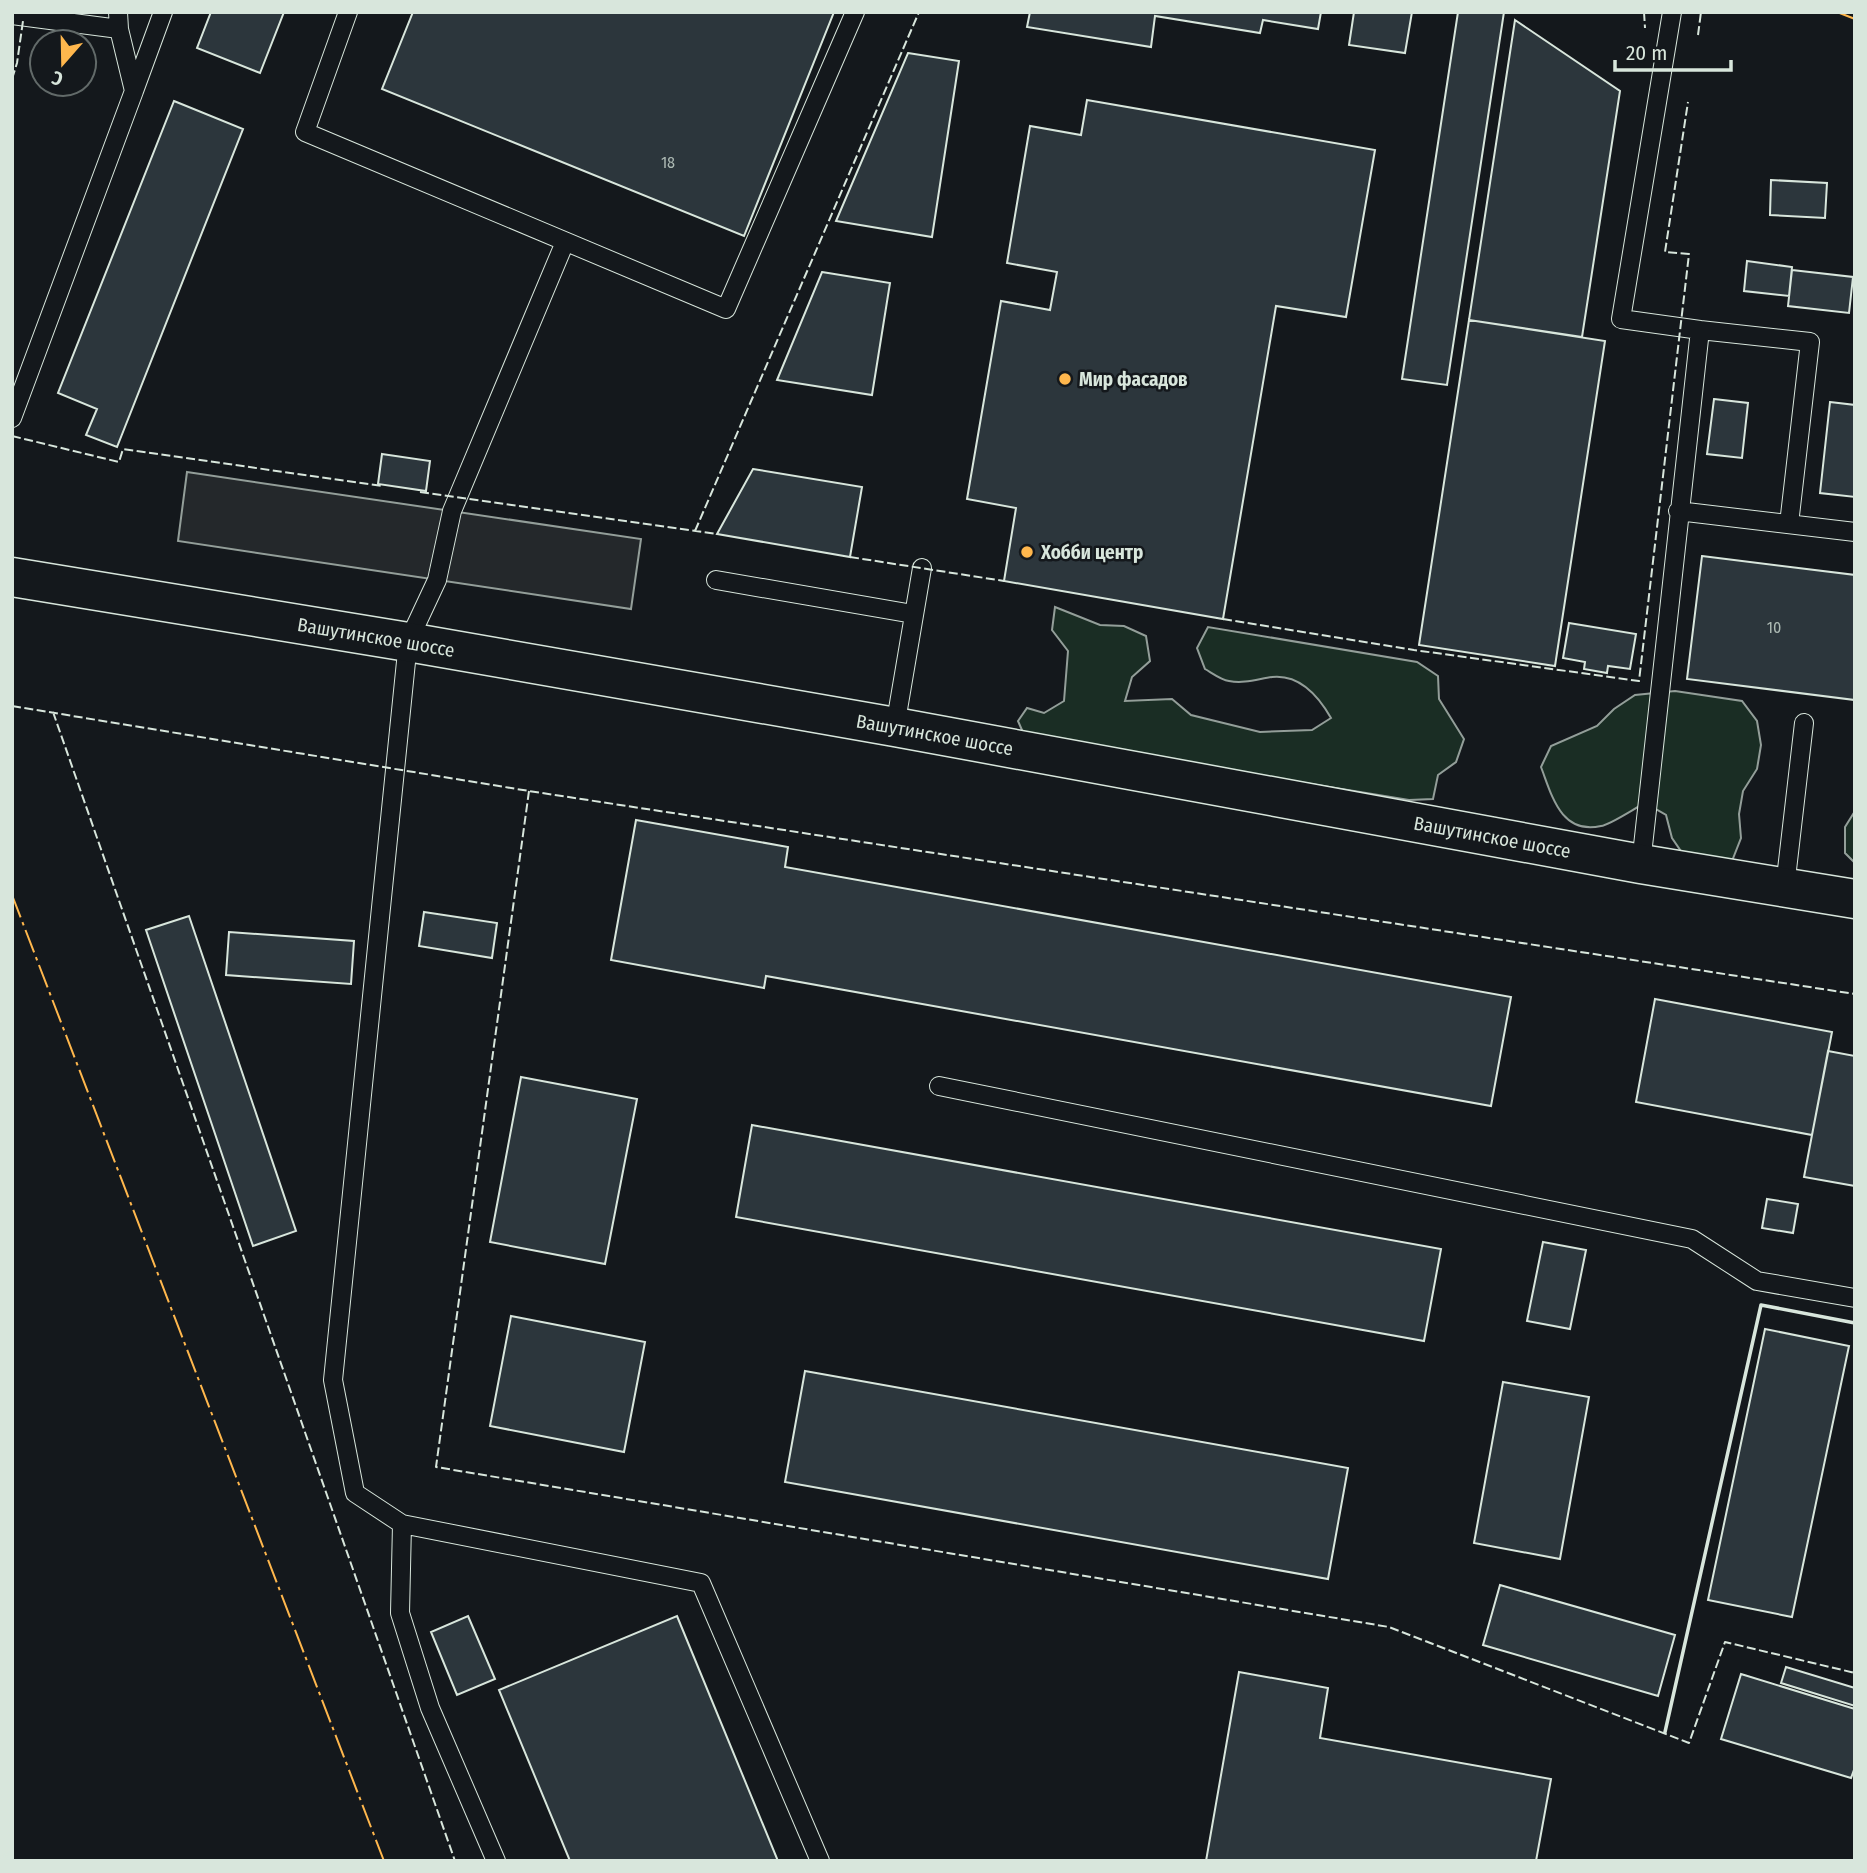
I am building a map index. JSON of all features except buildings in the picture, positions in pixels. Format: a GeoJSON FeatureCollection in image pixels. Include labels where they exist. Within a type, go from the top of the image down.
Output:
{"type":"FeatureCollection","features":[{"type":"Feature","properties":{"kind":"street","name":"Вашутинское шоссе"},"geometry":{"type":"LineString","coordinates":[[12,577],[408,642],[895,727],[1641,864],[1855,899]]}},
{"type":"Feature","properties":{"kind":"lane"},"geometry":{"type":"LineString","coordinates":[[12,418],[163,12]]}},
{"type":"Feature","properties":{"kind":"lane"},"geometry":{"type":"LineString","coordinates":[[348,12],[305,132],[726,309],[855,12]]}},
{"type":"Feature","properties":{"kind":"lane"},"geometry":{"type":"LineString","coordinates":[[1672,12],[1621,319],[1810,342],[1789,524]]}},
{"type":"Feature","properties":{"kind":"lane"},"geometry":{"type":"LineString","coordinates":[[12,15],[119,20],[134,91]]}},
{"type":"Feature","properties":{"kind":"lane"},"geometry":{"type":"LineString","coordinates":[[565,242],[452,511],[438,580],[408,642],[333,1380],[355,1493],[402,1524],[701,1583],[820,1861]]}},
{"type":"Feature","properties":{"kind":"lane"},"geometry":{"type":"LineString","coordinates":[[1641,864],[1700,330]]}},
{"type":"Feature","properties":{"kind":"lane"},"geometry":{"type":"LineString","coordinates":[[1678,511],[1855,532]]}},
{"type":"Feature","properties":{"kind":"lane"},"geometry":{"type":"LineString","coordinates":[[895,727],[922,568]]}},
{"type":"Feature","properties":{"kind":"lane"},"geometry":{"type":"LineString","coordinates":[[716,580],[913,614]]}},
{"type":"Feature","properties":{"kind":"lane"},"geometry":{"type":"LineString","coordinates":[[1784,887],[1804,723]]}},
{"type":"Feature","properties":{"kind":"lane"},"geometry":{"type":"LineString","coordinates":[[940,1086],[1692,1239],[1757,1281],[1855,1298]]}},
{"type":"Feature","properties":{"kind":"lane"},"geometry":{"type":"LineString","coordinates":[[402,1524],[400,1613],[430,1708],[496,1861]]}},
{"type":"Feature","properties":{"kind":"green space"},"geometry":{"type":"Polygon","coordinates":[[[1055,607],[1100,625],[1124,626],[1146,636],[1150,661],[1132,677],[1125,701],[1172,699],[1191,715],[1260,732],[1312,730],[1331,718],[1308,688],[1291,679],[1272,677],[1235,682],[1205,669],[1197,648],[1208,627],[1417,662],[1438,676],[1439,699],[1464,739],[1456,762],[1438,775],[1433,799],[1409,800],[1025,737],[1018,721],[1027,708],[1044,713],[1064,701],[1068,651],[1052,630],[1055,607]]]}},
{"type":"Feature","properties":{"kind":"green space"},"geometry":{"type":"Polygon","coordinates":[[[1675,691],[1742,701],[1757,721],[1761,745],[1757,769],[1743,791],[1739,814],[1741,838],[1732,861],[1685,857],[1672,838],[1666,815],[1645,803],[1605,825],[1576,825],[1560,811],[1541,767],[1551,746],[1597,726],[1614,709],[1635,695],[1675,691]]]}},
{"type":"Feature","properties":{"kind":"green space"},"geometry":{"type":"Polygon","coordinates":[[[1855,811],[1855,863],[1845,853],[1845,827],[1855,811]]]}},
{"type":"Feature","properties":{"kind":"shaded area"},"geometry":{"type":"Polygon","coordinates":[[[187,472],[641,539],[631,609],[178,541],[187,472]]]}},
{"type":"Feature","properties":{"kind":"fence"},"geometry":{"type":"LineString","coordinates":[[695,531],[919,12]]}},
{"type":"Feature","properties":{"kind":"fence"},"geometry":{"type":"LineString","coordinates":[[1644,12],[1645,28]]}},
{"type":"Feature","properties":{"kind":"fence"},"geometry":{"type":"LineString","coordinates":[[1698,35],[1701,12]]}},
{"type":"Feature","properties":{"kind":"fence"},"geometry":{"type":"LineString","coordinates":[[12,79],[23,21]]}},
{"type":"Feature","properties":{"kind":"fence"},"geometry":{"type":"LineString","coordinates":[[1223,619],[1414,650],[1639,681],[1689,254],[1665,252],[1688,102]]}},
{"type":"Feature","properties":{"kind":"fence"},"geometry":{"type":"LineString","coordinates":[[12,436],[119,462],[123,449],[382,486]]}},
{"type":"Feature","properties":{"kind":"fence"},"geometry":{"type":"LineString","coordinates":[[420,492],[717,534]]}},
{"type":"Feature","properties":{"kind":"fence"},"geometry":{"type":"LineString","coordinates":[[850,557],[1004,581]]}},
{"type":"Feature","properties":{"kind":"fence"},"geometry":{"type":"LineString","coordinates":[[12,706],[529,791],[1855,994]]}},
{"type":"Feature","properties":{"kind":"fence"},"geometry":{"type":"LineString","coordinates":[[53,712],[455,1861]]}},
{"type":"Feature","properties":{"kind":"fence"},"geometry":{"type":"LineString","coordinates":[[529,791],[436,1467],[1389,1627],[1689,1743],[1725,1642],[1855,1673]]}},
{"type":"Feature","properties":{"kind":"wall"},"geometry":{"type":"LineString","coordinates":[[1665,1732],[1761,1305],[1855,1323]]}},
{"type":"Feature","properties":{"kind":"power"},"geometry":{"type":"LineString","coordinates":[[1837,12],[1855,19]]}},
{"type":"Feature","properties":{"kind":"power"},"geometry":{"type":"LineString","coordinates":[[12,895],[384,1861]]}},
{"type":"Feature","properties":{"kind":"place","name":"Мир фасадов"},"geometry":{"type":"Point","coordinates":[1065,379]}},
{"type":"Feature","properties":{"kind":"place","name":"Хобби центр"},"geometry":{"type":"Point","coordinates":[1027,552]}}]}
